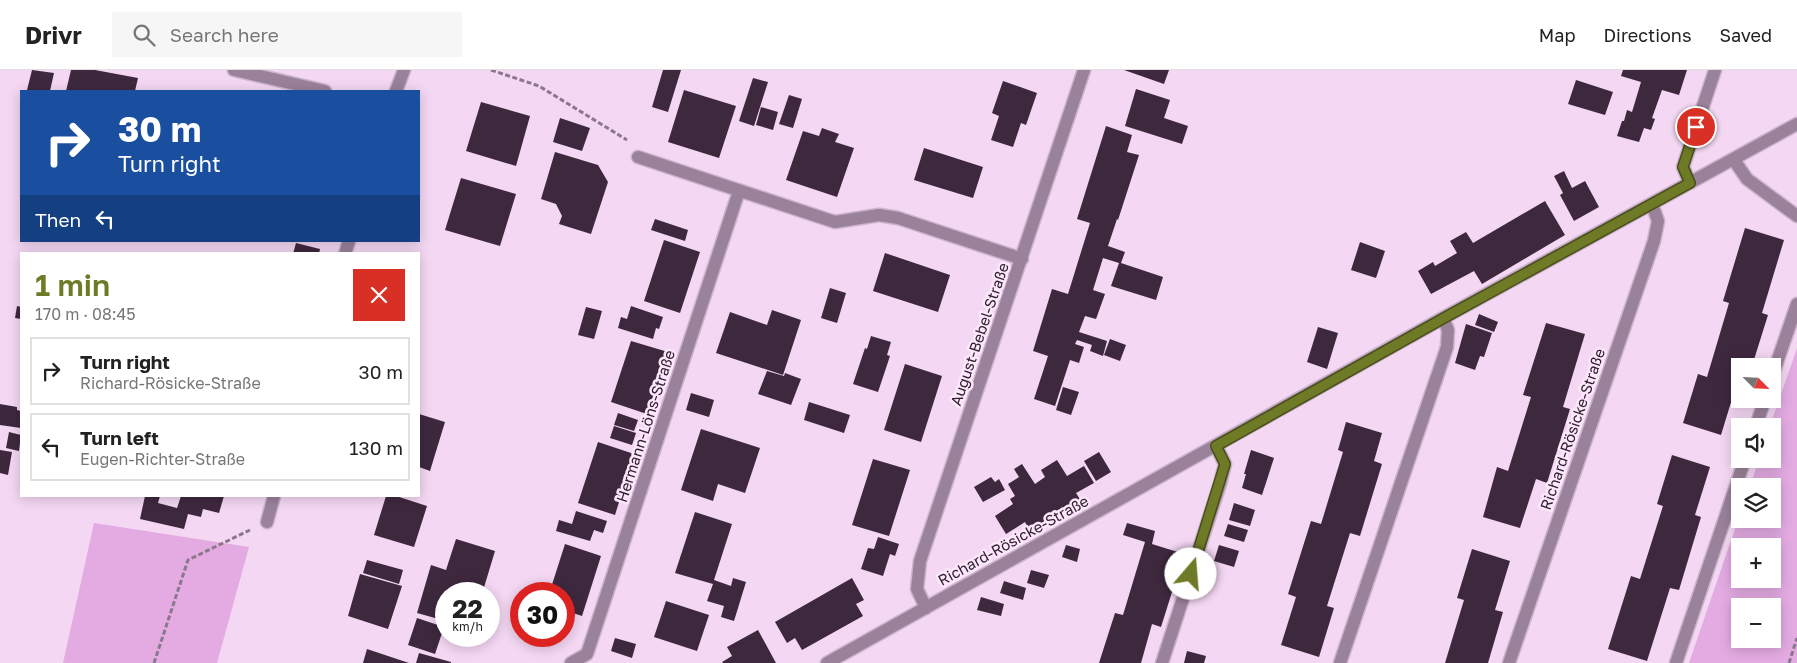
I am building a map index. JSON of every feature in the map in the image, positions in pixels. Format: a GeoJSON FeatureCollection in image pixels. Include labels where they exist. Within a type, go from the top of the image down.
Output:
{"type":"FeatureCollection","features":[{"type":"Feature","properties":{"kind":"street"},"geometry":{"type":"LineString","coordinates":[[234,70],[321,90]]}},
{"type":"Feature","properties":{"kind":"street"},"geometry":{"type":"LineString","coordinates":[[396,90],[404,70]]}},
{"type":"Feature","properties":{"kind":"street","name":"August-Bebel-Straße"},"geometry":{"type":"LineString","coordinates":[[926,608],[917,589],[920,561],[1084,70]]}},
{"type":"Feature","properties":{"kind":"street"},"geometry":{"type":"LineString","coordinates":[[1690,183],[1683,167],[1715,70]]}},
{"type":"Feature","properties":{"kind":"street","name":"Richard-Rösicke-Straße"},"geometry":{"type":"LineString","coordinates":[[827,663],[1444,318],[1797,124]]}},
{"type":"Feature","properties":{"kind":"street"},"geometry":{"type":"LineString","coordinates":[[638,158],[836,222],[879,215],[898,218],[1022,258]]}},
{"type":"Feature","properties":{"kind":"street"},"geometry":{"type":"LineString","coordinates":[[1734,160],[1747,179],[1797,216]]}},
{"type":"Feature","properties":{"kind":"street","name":"Hermann-Löns-Straße"},"geometry":{"type":"LineString","coordinates":[[571,663],[586,654],[739,191]]}},
{"type":"Feature","properties":{"kind":"street","name":"Richard-Rösicke-Straße"},"geometry":{"type":"LineString","coordinates":[[1510,663],[1654,241],[1658,221],[1652,204]]}},
{"type":"Feature","properties":{"kind":"street"},"geometry":{"type":"LineString","coordinates":[[1779,358],[1797,304]]}},
{"type":"Feature","properties":{"kind":"street"},"geometry":{"type":"LineString","coordinates":[[1340,663],[1447,347],[1448,330],[1444,318]]}},
{"type":"Feature","properties":{"kind":"street"},"geometry":{"type":"LineString","coordinates":[[1162,663],[1225,464],[1216,446]]}},
{"type":"Feature","properties":{"kind":"street"},"geometry":{"type":"LineString","coordinates":[[1676,663],[1742,468]]}},
{"type":"Feature","properties":{"kind":"street"},"geometry":{"type":"LineString","coordinates":[[267,522],[274,497]]}},
{"type":"Feature","properties":{"kind":"path"},"geometry":{"type":"LineString","coordinates":[[491,70],[539,86],[628,141],[638,158]]}},
{"type":"Feature","properties":{"kind":"path"},"geometry":{"type":"LineString","coordinates":[[154,663],[188,560],[267,522]]}},
{"type":"Feature","properties":{"kind":"path"},"geometry":{"type":"LineString","coordinates":[[1789,663],[1797,638]]}},
{"type":"Feature","properties":{"kind":"shaded area"},"geometry":{"type":"Polygon","coordinates":[[[1797,348],[1797,663],[1689,663],[1731,540],[1731,588],[1781,588],[1781,538],[1732,538],[1735,528],[1781,528],[1781,478],[1753,478],[1756,468],[1781,468],[1781,418],[1773,418],[1776,408],[1781,408],[1781,394],[1797,348]]]}},
{"type":"Feature","properties":{"kind":"shaded area"},"geometry":{"type":"Polygon","coordinates":[[[94,523],[249,547],[217,663],[63,663],[94,523]]]}},
{"type":"Feature","properties":{"kind":"building"},"geometry":{"type":"Polygon","coordinates":[[[32,70],[54,73],[50,90],[27,90],[32,70]]]}},
{"type":"Feature","properties":{"kind":"building"},"geometry":{"type":"Polygon","coordinates":[[[71,70],[95,70],[138,78],[135,90],[66,90],[71,70]]]}},
{"type":"Feature","properties":{"kind":"building"},"geometry":{"type":"Polygon","coordinates":[[[663,70],[681,70],[668,112],[652,107],[663,70]]]}},
{"type":"Feature","properties":{"kind":"building"},"geometry":{"type":"Polygon","coordinates":[[[1124,70],[1169,70],[1164,84],[1124,70]]]}},
{"type":"Feature","properties":{"kind":"building"},"geometry":{"type":"Polygon","coordinates":[[[1623,70],[1687,70],[1679,95],[1662,90],[1652,118],[1655,119],[1651,130],[1644,128],[1639,142],[1617,136],[1627,110],[1632,112],[1641,82],[1621,76],[1623,70]]]}},
{"type":"Feature","properties":{"kind":"building"},"geometry":{"type":"Polygon","coordinates":[[[753,78],[768,82],[754,126],[739,121],[753,78]]]}},
{"type":"Feature","properties":{"kind":"building"},"geometry":{"type":"Polygon","coordinates":[[[1576,80],[1613,92],[1605,115],[1568,104],[1576,80]]]}},
{"type":"Feature","properties":{"kind":"building"},"geometry":{"type":"Polygon","coordinates":[[[1003,81],[1037,93],[1026,125],[1021,123],[1013,147],[991,140],[999,116],[992,113],[1003,81]]]}},
{"type":"Feature","properties":{"kind":"building"},"geometry":{"type":"Polygon","coordinates":[[[1136,89],[1170,100],[1164,118],[1188,126],[1182,144],[1125,126],[1136,89]]]}},
{"type":"Feature","properties":{"kind":"building"},"geometry":{"type":"Polygon","coordinates":[[[684,90],[736,106],[719,158],[668,142],[684,90]]]}},
{"type":"Feature","properties":{"kind":"building"},"geometry":{"type":"Polygon","coordinates":[[[789,95],[802,99],[793,128],[779,124],[789,95]]]}},
{"type":"Feature","properties":{"kind":"building"},"geometry":{"type":"Polygon","coordinates":[[[481,102],[530,116],[516,166],[466,151],[481,102]]]}},
{"type":"Feature","properties":{"kind":"building"},"geometry":{"type":"Polygon","coordinates":[[[761,107],[778,112],[773,130],[756,125],[761,107]]]}},
{"type":"Feature","properties":{"kind":"building"},"geometry":{"type":"Polygon","coordinates":[[[560,118],[590,128],[582,151],[553,142],[560,118]]]}},
{"type":"Feature","properties":{"kind":"building"},"geometry":{"type":"Polygon","coordinates":[[[1106,126],[1132,135],[1127,152],[1139,155],[1108,246],[1125,252],[1121,263],[1163,277],[1156,300],[1111,286],[1119,263],[1103,258],[1093,290],[1105,294],[1096,319],[1085,316],[1079,332],[1107,341],[1103,356],[1090,351],[1092,345],[1077,340],[1075,344],[1084,347],[1079,363],[1070,360],[1055,406],[1034,399],[1048,356],[1033,351],[1052,289],[1068,294],[1090,223],[1077,219],[1106,126]]]}},
{"type":"Feature","properties":{"kind":"building"},"geometry":{"type":"Polygon","coordinates":[[[822,128],[839,134],[835,142],[854,148],[837,197],[786,180],[803,131],[819,136],[822,128]]]}},
{"type":"Feature","properties":{"kind":"building"},"geometry":{"type":"Polygon","coordinates":[[[924,148],[983,167],[973,198],[914,180],[924,148]]]}},
{"type":"Feature","properties":{"kind":"building"},"geometry":{"type":"Polygon","coordinates":[[[555,152],[598,165],[608,182],[591,234],[559,224],[562,216],[556,204],[541,199],[555,152]]]}},
{"type":"Feature","properties":{"kind":"building"},"geometry":{"type":"Polygon","coordinates":[[[1564,171],[1572,188],[1585,181],[1599,207],[1574,221],[1560,195],[1563,193],[1554,176],[1564,171]]]}},
{"type":"Feature","properties":{"kind":"building"},"geometry":{"type":"Polygon","coordinates":[[[461,178],[516,194],[500,246],[445,230],[461,178]]]}},
{"type":"Feature","properties":{"kind":"building"},"geometry":{"type":"Polygon","coordinates":[[[1545,201],[1565,235],[1482,284],[1474,271],[1431,294],[1418,271],[1433,262],[1435,266],[1457,253],[1450,241],[1466,232],[1473,243],[1545,201]]]}},
{"type":"Feature","properties":{"kind":"building"},"geometry":{"type":"Polygon","coordinates":[[[655,219],[688,230],[685,241],[651,230],[655,219]]]}},
{"type":"Feature","properties":{"kind":"building"},"geometry":{"type":"Polygon","coordinates":[[[1745,228],[1784,240],[1762,313],[1768,315],[1755,358],[1731,358],[1731,402],[1721,435],[1683,423],[1698,374],[1707,377],[1729,303],[1723,301],[1745,228]]]}},
{"type":"Feature","properties":{"kind":"building"},"geometry":{"type":"Polygon","coordinates":[[[664,240],[700,252],[680,313],[644,301],[664,240]]]}},
{"type":"Feature","properties":{"kind":"building"},"geometry":{"type":"Polygon","coordinates":[[[1360,242],[1385,251],[1376,278],[1351,270],[1360,242]]]}},
{"type":"Feature","properties":{"kind":"building"},"geometry":{"type":"Polygon","coordinates":[[[296,243],[320,249],[319,252],[294,252],[296,243]]]}},
{"type":"Feature","properties":{"kind":"building"},"geometry":{"type":"Polygon","coordinates":[[[885,253],[950,275],[938,312],[873,291],[885,253]]]}},
{"type":"Feature","properties":{"kind":"building"},"geometry":{"type":"Polygon","coordinates":[[[830,288],[846,293],[837,323],[821,318],[830,288]]]}},
{"type":"Feature","properties":{"kind":"building"},"geometry":{"type":"Polygon","coordinates":[[[17,306],[20,307],[20,319],[15,318],[17,306]]]}},
{"type":"Feature","properties":{"kind":"building"},"geometry":{"type":"Polygon","coordinates":[[[631,306],[663,317],[659,329],[656,328],[653,339],[618,328],[621,317],[627,319],[631,306]]]}},
{"type":"Feature","properties":{"kind":"building"},"geometry":{"type":"Polygon","coordinates":[[[586,307],[602,311],[594,339],[578,335],[586,307]]]}},
{"type":"Feature","properties":{"kind":"building"},"geometry":{"type":"Polygon","coordinates":[[[772,310],[801,320],[783,375],[716,353],[730,312],[767,325],[772,310]]]}},
{"type":"Feature","properties":{"kind":"building"},"geometry":{"type":"Polygon","coordinates":[[[1479,314],[1498,322],[1494,332],[1475,325],[1479,314]]]}},
{"type":"Feature","properties":{"kind":"building"},"geometry":{"type":"Polygon","coordinates":[[[1546,323],[1585,334],[1563,407],[1570,409],[1547,483],[1536,479],[1520,528],[1483,517],[1497,467],[1508,471],[1531,397],[1523,395],[1546,323]]]}},
{"type":"Feature","properties":{"kind":"building"},"geometry":{"type":"Polygon","coordinates":[[[1466,324],[1492,333],[1484,357],[1480,356],[1475,370],[1455,363],[1466,324]]]}},
{"type":"Feature","properties":{"kind":"building"},"geometry":{"type":"Polygon","coordinates":[[[1318,327],[1338,333],[1327,369],[1307,362],[1318,327]]]}},
{"type":"Feature","properties":{"kind":"building"},"geometry":{"type":"Polygon","coordinates":[[[871,336],[891,342],[887,355],[890,356],[878,392],[853,384],[871,336]]]}},
{"type":"Feature","properties":{"kind":"building"},"geometry":{"type":"Polygon","coordinates":[[[1110,339],[1126,345],[1120,361],[1104,355],[1110,339]]]}},
{"type":"Feature","properties":{"kind":"building"},"geometry":{"type":"Polygon","coordinates":[[[631,341],[668,352],[647,414],[611,402],[631,341]]]}},
{"type":"Feature","properties":{"kind":"building"},"geometry":{"type":"Polygon","coordinates":[[[905,364],[942,376],[921,442],[884,430],[905,364]]]}},
{"type":"Feature","properties":{"kind":"building"},"geometry":{"type":"Polygon","coordinates":[[[767,371],[784,376],[785,373],[801,379],[791,405],[758,394],[767,371]]]}},
{"type":"Feature","properties":{"kind":"building"},"geometry":{"type":"Polygon","coordinates":[[[1063,387],[1079,392],[1071,415],[1056,410],[1063,387]]]}},
{"type":"Feature","properties":{"kind":"building"},"geometry":{"type":"Polygon","coordinates":[[[691,393],[714,400],[709,417],[686,410],[691,393]]]}},
{"type":"Feature","properties":{"kind":"building"},"geometry":{"type":"Polygon","coordinates":[[[809,402],[850,415],[844,433],[804,420],[809,402]]]}},
{"type":"Feature","properties":{"kind":"building"},"geometry":{"type":"Polygon","coordinates":[[[0,404],[17,407],[17,410],[20,411],[20,428],[0,425],[0,404]]]}},
{"type":"Feature","properties":{"kind":"building"},"geometry":{"type":"Polygon","coordinates":[[[618,413],[638,420],[634,431],[614,425],[618,413]]]}},
{"type":"Feature","properties":{"kind":"building"},"geometry":{"type":"Polygon","coordinates":[[[420,414],[445,422],[430,471],[420,467],[420,414]]]}},
{"type":"Feature","properties":{"kind":"building"},"geometry":{"type":"Polygon","coordinates":[[[1346,422],[1382,433],[1374,461],[1382,464],[1360,536],[1350,533],[1327,606],[1334,608],[1319,657],[1281,645],[1296,597],[1288,594],[1311,521],[1321,524],[1343,452],[1338,450],[1346,422]]]}},
{"type":"Feature","properties":{"kind":"building"},"geometry":{"type":"Polygon","coordinates":[[[614,426],[636,433],[632,445],[610,438],[614,426]]]}},
{"type":"Feature","properties":{"kind":"building"},"geometry":{"type":"Polygon","coordinates":[[[701,429],[760,448],[745,493],[718,484],[713,501],[681,490],[701,429]]]}},
{"type":"Feature","properties":{"kind":"building"},"geometry":{"type":"Polygon","coordinates":[[[9,432],[20,435],[19,451],[6,448],[9,432]]]}},
{"type":"Feature","properties":{"kind":"building"},"geometry":{"type":"Polygon","coordinates":[[[598,442],[634,454],[615,515],[578,503],[598,442]]]}},
{"type":"Feature","properties":{"kind":"building"},"geometry":{"type":"Polygon","coordinates":[[[0,450],[12,452],[8,475],[0,473],[0,450]]]}},
{"type":"Feature","properties":{"kind":"building"},"geometry":{"type":"Polygon","coordinates":[[[1251,450],[1274,458],[1262,495],[1242,488],[1251,450]]]}},
{"type":"Feature","properties":{"kind":"building"},"geometry":{"type":"Polygon","coordinates":[[[1099,452],[1111,472],[1096,481],[1084,461],[1099,452]]]}},
{"type":"Feature","properties":{"kind":"building"},"geometry":{"type":"Polygon","coordinates":[[[1672,455],[1710,467],[1695,515],[1701,517],[1679,590],[1670,588],[1647,661],[1608,649],[1631,576],[1640,579],[1663,506],[1657,504],[1672,455]]]}},
{"type":"Feature","properties":{"kind":"building"},"geometry":{"type":"Polygon","coordinates":[[[873,459],[910,470],[889,536],[852,525],[873,459]]]}},
{"type":"Feature","properties":{"kind":"building"},"geometry":{"type":"Polygon","coordinates":[[[1057,460],[1067,476],[1084,466],[1094,483],[1076,493],[1081,501],[1030,532],[1025,522],[1006,534],[995,516],[1013,504],[1010,499],[1015,496],[1008,484],[1019,477],[1014,469],[1022,464],[1035,484],[1045,477],[1041,470],[1057,460]]]}},
{"type":"Feature","properties":{"kind":"building"},"geometry":{"type":"Polygon","coordinates":[[[991,477],[995,482],[999,479],[1005,490],[983,502],[974,487],[991,477]]]}},
{"type":"Feature","properties":{"kind":"building"},"geometry":{"type":"Polygon","coordinates":[[[145,497],[160,497],[158,503],[177,508],[181,497],[224,497],[219,513],[203,509],[201,517],[188,514],[184,529],[140,519],[145,497]]]}},
{"type":"Feature","properties":{"kind":"building"},"geometry":{"type":"Polygon","coordinates":[[[386,497],[399,497],[427,506],[414,547],[374,535],[386,497]]]}},
{"type":"Feature","properties":{"kind":"building"},"geometry":{"type":"Polygon","coordinates":[[[1234,503],[1255,510],[1250,526],[1229,520],[1234,503]]]}},
{"type":"Feature","properties":{"kind":"building"},"geometry":{"type":"Polygon","coordinates":[[[576,511],[607,521],[603,533],[594,530],[590,541],[556,531],[559,520],[572,524],[576,511]]]}},
{"type":"Feature","properties":{"kind":"building"},"geometry":{"type":"Polygon","coordinates":[[[695,512],[732,524],[714,580],[731,586],[733,578],[746,582],[734,621],[721,617],[724,606],[707,601],[713,584],[675,573],[695,512]]]}},
{"type":"Feature","properties":{"kind":"building"},"geometry":{"type":"Polygon","coordinates":[[[1127,523],[1155,531],[1152,544],[1184,554],[1161,627],[1152,624],[1141,663],[1099,663],[1115,613],[1123,615],[1145,542],[1123,535],[1127,523]]]}},
{"type":"Feature","properties":{"kind":"building"},"geometry":{"type":"Polygon","coordinates":[[[1228,524],[1248,530],[1244,542],[1224,536],[1228,524]]]}},
{"type":"Feature","properties":{"kind":"building"},"geometry":{"type":"Polygon","coordinates":[[[878,537],[899,544],[895,556],[890,554],[883,576],[861,569],[868,548],[874,549],[878,537]]]}},
{"type":"Feature","properties":{"kind":"building"},"geometry":{"type":"Polygon","coordinates":[[[456,539],[495,551],[486,582],[435,582],[435,618],[417,613],[431,565],[446,570],[456,539]]]}},
{"type":"Feature","properties":{"kind":"building"},"geometry":{"type":"Polygon","coordinates":[[[565,544],[601,556],[582,616],[575,614],[575,582],[553,582],[565,544]]]}},
{"type":"Feature","properties":{"kind":"building"},"geometry":{"type":"Polygon","coordinates":[[[1066,545],[1080,549],[1077,562],[1062,557],[1066,545]]]}},
{"type":"Feature","properties":{"kind":"building"},"geometry":{"type":"Polygon","coordinates":[[[1219,545],[1239,551],[1234,567],[1214,561],[1219,545]]]}},
{"type":"Feature","properties":{"kind":"building"},"geometry":{"type":"Polygon","coordinates":[[[1472,549],[1510,561],[1495,610],[1503,612],[1488,663],[1445,663],[1464,600],[1457,598],[1472,549]]]}},
{"type":"Feature","properties":{"kind":"building"},"geometry":{"type":"Polygon","coordinates":[[[367,560],[403,570],[399,584],[363,573],[367,560]]]}},
{"type":"Feature","properties":{"kind":"building"},"geometry":{"type":"Polygon","coordinates":[[[1031,570],[1049,575],[1044,588],[1027,583],[1031,570]]]}},
{"type":"Feature","properties":{"kind":"building"},"geometry":{"type":"Polygon","coordinates":[[[360,574],[402,586],[388,629],[348,616],[360,574]]]}},
{"type":"Feature","properties":{"kind":"building"},"geometry":{"type":"Polygon","coordinates":[[[852,578],[864,600],[856,604],[863,616],[802,650],[795,638],[787,643],[775,622],[852,578]]]}},
{"type":"Feature","properties":{"kind":"building"},"geometry":{"type":"Polygon","coordinates":[[[1004,581],[1026,588],[1023,600],[1000,593],[1004,581]]]}},
{"type":"Feature","properties":{"kind":"building"},"geometry":{"type":"Polygon","coordinates":[[[981,597],[1004,604],[1001,616],[977,610],[981,597]]]}},
{"type":"Feature","properties":{"kind":"building"},"geometry":{"type":"Polygon","coordinates":[[[666,601],[709,615],[697,651],[654,637],[666,601]]]}},
{"type":"Feature","properties":{"kind":"building"},"geometry":{"type":"Polygon","coordinates":[[[417,618],[435,624],[435,647],[437,647],[435,654],[408,645],[417,618]]]}},
{"type":"Feature","properties":{"kind":"building"},"geometry":{"type":"Polygon","coordinates":[[[758,630],[776,663],[722,662],[732,656],[727,647],[758,630]]]}},
{"type":"Feature","properties":{"kind":"building"},"geometry":{"type":"Polygon","coordinates":[[[615,638],[636,644],[632,658],[611,651],[615,638]]]}},
{"type":"Feature","properties":{"kind":"building"},"geometry":{"type":"Polygon","coordinates":[[[367,649],[409,663],[363,663],[367,649]]]}},
{"type":"Feature","properties":{"kind":"building"},"geometry":{"type":"Polygon","coordinates":[[[1187,651],[1206,656],[1204,663],[1184,663],[1187,651]]]}},
{"type":"Feature","properties":{"kind":"building"},"geometry":{"type":"Polygon","coordinates":[[[419,653],[451,662],[451,663],[416,663],[419,653]]]}},
{"type":"Feature","properties":{"kind":"route"},"geometry":{"type":"LineString","coordinates":[[1191,574],[1225,464],[1216,446],[1690,183],[1683,167],[1696,127]]}}]}
